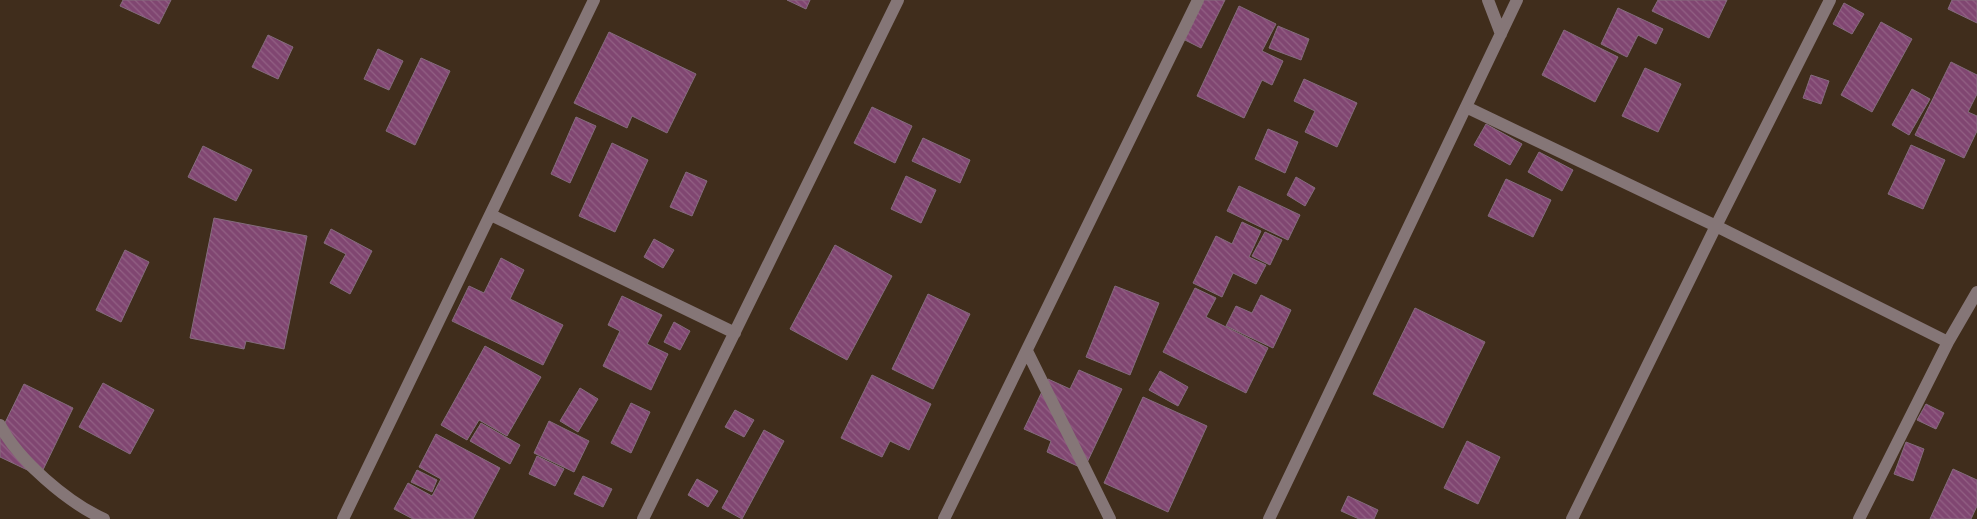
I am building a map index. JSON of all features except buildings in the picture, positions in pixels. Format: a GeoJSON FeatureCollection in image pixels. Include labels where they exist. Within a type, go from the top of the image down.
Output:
{"type":"FeatureCollection","features":[{"type":"Feature","properties":{"kind":"street"},"geometry":{"type":"LineString","coordinates":[[343,519],[594,0]]}},
{"type":"Feature","properties":{"kind":"street"},"geometry":{"type":"LineString","coordinates":[[643,519],[898,0]]}},
{"type":"Feature","properties":{"kind":"street"},"geometry":{"type":"LineString","coordinates":[[944,519],[1198,0]]}},
{"type":"Feature","properties":{"kind":"street"},"geometry":{"type":"LineString","coordinates":[[1488,0],[1501,34]]}},
{"type":"Feature","properties":{"kind":"street"},"geometry":{"type":"LineString","coordinates":[[1269,519],[1517,0]]}},
{"type":"Feature","properties":{"kind":"street"},"geometry":{"type":"LineString","coordinates":[[1572,519],[1830,0]]}},
{"type":"Feature","properties":{"kind":"street"},"geometry":{"type":"LineString","coordinates":[[1466,108],[1716,226],[1948,342]]}},
{"type":"Feature","properties":{"kind":"street"},"geometry":{"type":"LineString","coordinates":[[491,216],[735,333]]}},
{"type":"Feature","properties":{"kind":"street"},"geometry":{"type":"LineString","coordinates":[[1859,519],[1948,342],[1977,292]]}},
{"type":"Feature","properties":{"kind":"street"},"geometry":{"type":"LineString","coordinates":[[1027,351],[1110,519]]}},
{"type":"Feature","properties":{"kind":"street"},"geometry":{"type":"LineString","coordinates":[[0,425],[8,439],[56,489],[104,519]]}}]}
